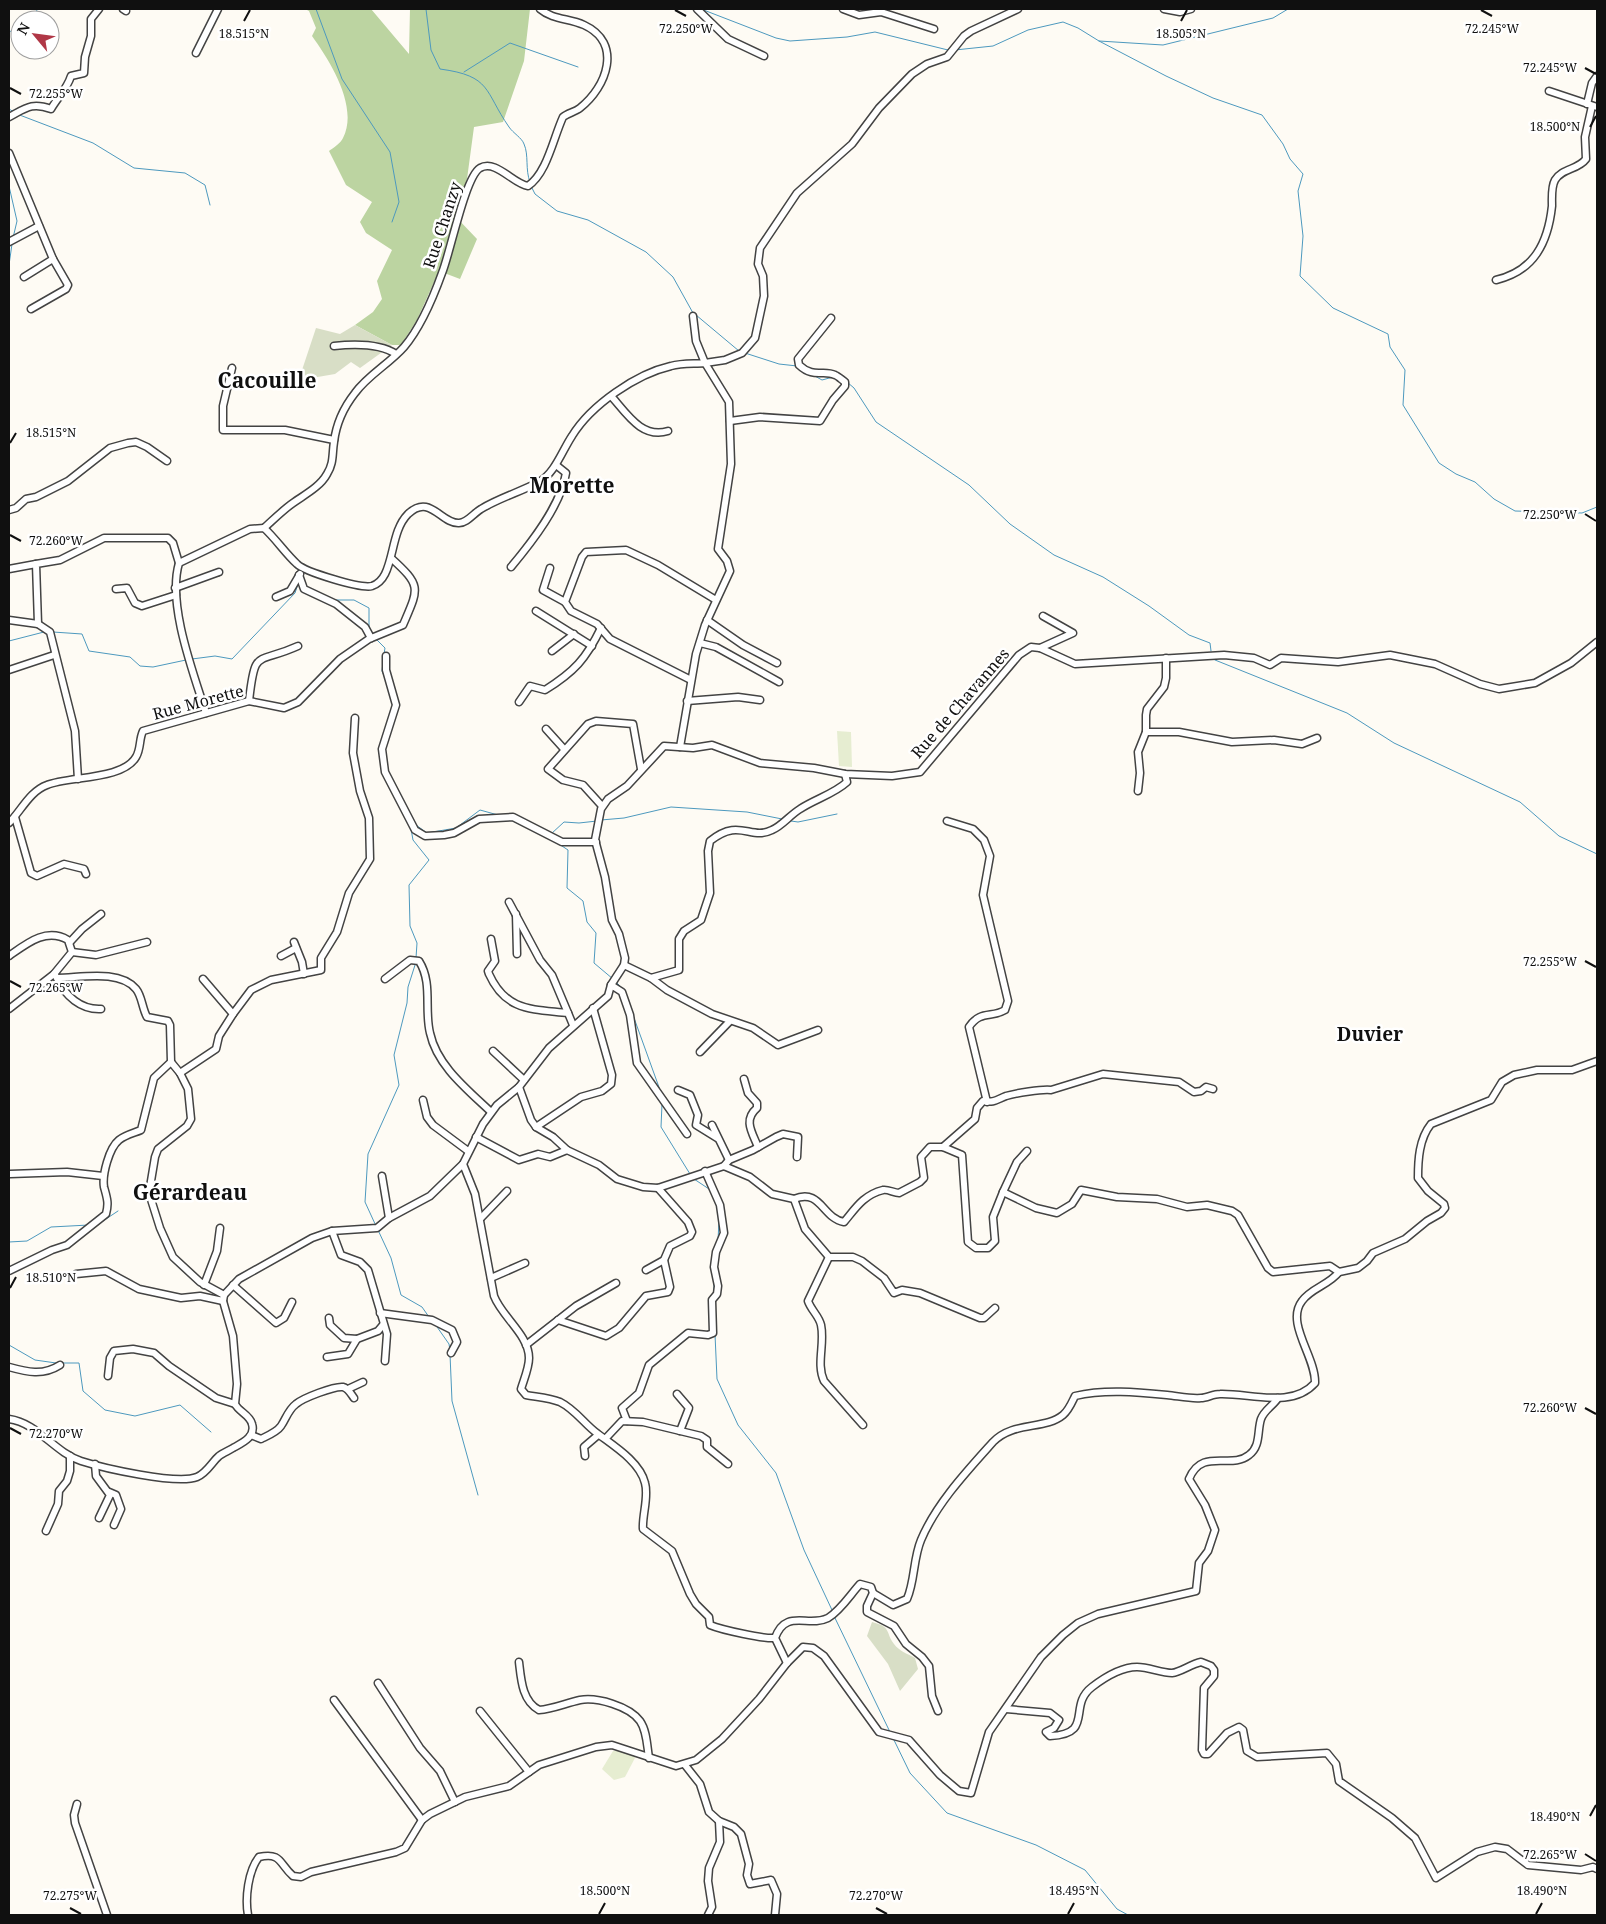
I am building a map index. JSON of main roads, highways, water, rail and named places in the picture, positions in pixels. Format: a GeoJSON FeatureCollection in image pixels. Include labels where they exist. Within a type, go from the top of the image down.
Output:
{"type":"FeatureCollection","features":[{"type":"Feature","properties":{"kind":"waterway"},"geometry":{"type":"LineString","coordinates":[[316,9],[342,79],[390,152],[399,202],[392,222]]}},
{"type":"Feature","properties":{"kind":"waterway"},"geometry":{"type":"LineString","coordinates":[[426,9],[431,50],[440,69],[469,76],[485,87],[509,127],[523,142],[530,182]]}},
{"type":"Feature","properties":{"kind":"waterway"},"geometry":{"type":"LineString","coordinates":[[701,9],[776,38],[790,41],[847,37],[875,32],[948,50]]}},
{"type":"Feature","properties":{"kind":"waterway"},"geometry":{"type":"LineString","coordinates":[[1099,41],[1163,45],[1273,18],[1288,9]]}},
{"type":"Feature","properties":{"kind":"waterway"},"geometry":{"type":"LineString","coordinates":[[955,50],[993,46],[1028,30],[1063,22],[1078,28],[1166,76],[1213,98],[1262,115],[1283,144],[1290,159],[1303,174],[1298,191],[1303,236],[1300,276],[1333,308],[1388,334],[1390,347],[1405,370],[1403,405],[1439,463],[1456,474],[1475,482],[1494,499],[1515,511],[1582,513],[1597,507]]}},
{"type":"Feature","properties":{"kind":"waterway"},"geometry":{"type":"LineString","coordinates":[[464,72],[510,43],[578,67]]}},
{"type":"Feature","properties":{"kind":"waterway"},"geometry":{"type":"LineString","coordinates":[[9,109],[14,112]]}},
{"type":"Feature","properties":{"kind":"waterway"},"geometry":{"type":"LineString","coordinates":[[17,114],[93,143],[134,168],[185,173],[205,185],[210,205]]}},
{"type":"Feature","properties":{"kind":"waterway"},"geometry":{"type":"LineString","coordinates":[[9,186],[17,221],[13,238]]}},
{"type":"Feature","properties":{"kind":"waterway"},"geometry":{"type":"LineString","coordinates":[[531,186],[535,194],[557,211],[588,220],[646,252],[673,277],[693,313]]}},
{"type":"Feature","properties":{"kind":"waterway"},"geometry":{"type":"LineString","coordinates":[[9,265],[12,244]]}},
{"type":"Feature","properties":{"kind":"waterway"},"geometry":{"type":"LineString","coordinates":[[696,315],[739,351]]}},
{"type":"Feature","properties":{"kind":"waterway"},"geometry":{"type":"LineString","coordinates":[[745,353],[779,364],[797,366]]}},
{"type":"Feature","properties":{"kind":"waterway"},"geometry":{"type":"LineString","coordinates":[[813,375],[822,380],[833,377]]}},
{"type":"Feature","properties":{"kind":"waterway"},"geometry":{"type":"LineString","coordinates":[[847,382],[854,388],[876,422],[969,485],[1010,524],[1054,555],[1103,577],[1149,606],[1189,635],[1210,643],[1211,651]]}},
{"type":"Feature","properties":{"kind":"waterway"},"geometry":{"type":"LineString","coordinates":[[192,659],[215,656],[232,659],[295,593],[298,584],[300,586]]}},
{"type":"Feature","properties":{"kind":"waterway"},"geometry":{"type":"LineString","coordinates":[[334,600],[354,600],[369,608],[369,628]]}},
{"type":"Feature","properties":{"kind":"waterway"},"geometry":{"type":"LineString","coordinates":[[9,641],[44,632]]}},
{"type":"Feature","properties":{"kind":"waterway"},"geometry":{"type":"LineString","coordinates":[[53,632],[82,634],[89,651],[130,657],[140,666],[153,667],[186,660]]}},
{"type":"Feature","properties":{"kind":"waterway"},"geometry":{"type":"LineString","coordinates":[[376,639],[385,648],[384,654]]}},
{"type":"Feature","properties":{"kind":"waterway"},"geometry":{"type":"LineString","coordinates":[[1215,660],[1347,713],[1394,743],[1520,802],[1559,836],[1597,854]]}},
{"type":"Feature","properties":{"kind":"waterway"},"geometry":{"type":"LineString","coordinates":[[383,662],[382,671],[385,678]]}},
{"type":"Feature","properties":{"kind":"waterway"},"geometry":{"type":"LineString","coordinates":[[601,820],[624,818],[671,807],[747,812],[782,819]]}},
{"type":"Feature","properties":{"kind":"waterway"},"geometry":{"type":"LineString","coordinates":[[416,825],[427,833],[456,828],[480,810],[498,815]]}},
{"type":"Feature","properties":{"kind":"waterway"},"geometry":{"type":"LineString","coordinates":[[403,812],[407,819]]}},
{"type":"Feature","properties":{"kind":"waterway"},"geometry":{"type":"LineString","coordinates":[[791,821],[798,822],[837,814]]}},
{"type":"Feature","properties":{"kind":"waterway"},"geometry":{"type":"LineString","coordinates":[[511,820],[523,826]]}},
{"type":"Feature","properties":{"kind":"waterway"},"geometry":{"type":"LineString","coordinates":[[551,834],[564,822],[597,821]]}},
{"type":"Feature","properties":{"kind":"waterway"},"geometry":{"type":"LineString","coordinates":[[411,829],[413,840],[429,860],[409,885],[410,926],[417,943],[416,958]]}},
{"type":"Feature","properties":{"kind":"waterway"},"geometry":{"type":"LineString","coordinates":[[556,842],[568,850],[567,888],[583,901],[587,922],[596,933],[594,963],[613,979]]}},
{"type":"Feature","properties":{"kind":"waterway"},"geometry":{"type":"LineString","coordinates":[[376,1226],[365,1202],[368,1154],[399,1085],[394,1055],[407,1003],[408,987],[416,962]]}},
{"type":"Feature","properties":{"kind":"waterway"},"geometry":{"type":"LineString","coordinates":[[616,982],[623,989]]}},
{"type":"Feature","properties":{"kind":"waterway"},"geometry":{"type":"LineString","coordinates":[[625,993],[660,1090]]}},
{"type":"Feature","properties":{"kind":"waterway"},"geometry":{"type":"LineString","coordinates":[[662,1104],[661,1127],[690,1174]]}},
{"type":"Feature","properties":{"kind":"waterway"},"geometry":{"type":"LineString","coordinates":[[694,1179],[709,1189]]}},
{"type":"Feature","properties":{"kind":"waterway"},"geometry":{"type":"LineString","coordinates":[[100,1223],[118,1211]]}},
{"type":"Feature","properties":{"kind":"waterway"},"geometry":{"type":"LineString","coordinates":[[718,1241],[719,1220]]}},
{"type":"Feature","properties":{"kind":"waterway"},"geometry":{"type":"LineString","coordinates":[[9,1242],[27,1241],[51,1227],[89,1225]]}},
{"type":"Feature","properties":{"kind":"waterway"},"geometry":{"type":"LineString","coordinates":[[378,1230],[391,1258],[401,1295],[422,1307],[429,1317]]}},
{"type":"Feature","properties":{"kind":"waterway"},"geometry":{"type":"LineString","coordinates":[[714,1284],[714,1293]]}},
{"type":"Feature","properties":{"kind":"waterway"},"geometry":{"type":"LineString","coordinates":[[435,1324],[449,1344],[450,1350]]}},
{"type":"Feature","properties":{"kind":"waterway"},"geometry":{"type":"LineString","coordinates":[[715,1334],[717,1379],[738,1425],[776,1473],[804,1550],[832,1610]]}},
{"type":"Feature","properties":{"kind":"waterway"},"geometry":{"type":"LineString","coordinates":[[9,1345],[35,1360],[56,1363]]}},
{"type":"Feature","properties":{"kind":"waterway"},"geometry":{"type":"LineString","coordinates":[[450,1354],[452,1401],[478,1495]]}},
{"type":"Feature","properties":{"kind":"waterway"},"geometry":{"type":"LineString","coordinates":[[63,1363],[79,1363],[83,1391],[105,1410],[135,1416],[180,1405],[211,1432]]}},
{"type":"Feature","properties":{"kind":"waterway"},"geometry":{"type":"LineString","coordinates":[[834,1616],[890,1732]]}},
{"type":"Feature","properties":{"kind":"waterway"},"geometry":{"type":"LineString","coordinates":[[893,1738],[910,1773],[947,1813],[1036,1845],[1085,1870],[1117,1909],[1128,1915]]}},
{"type":"Feature","properties":{"kind":"district","name":"Cacouille"},"geometry":{"type":"Point","coordinates":[267,380]}},
{"type":"Feature","properties":{"kind":"district","name":"Morette"},"geometry":{"type":"Point","coordinates":[572,485]}},
{"type":"Feature","properties":{"kind":"district","name":"Duvier"},"geometry":{"type":"Point","coordinates":[1370,1034]}},
{"type":"Feature","properties":{"kind":"district","name":"Gérardeau"},"geometry":{"type":"Point","coordinates":[190,1192]}}]}
